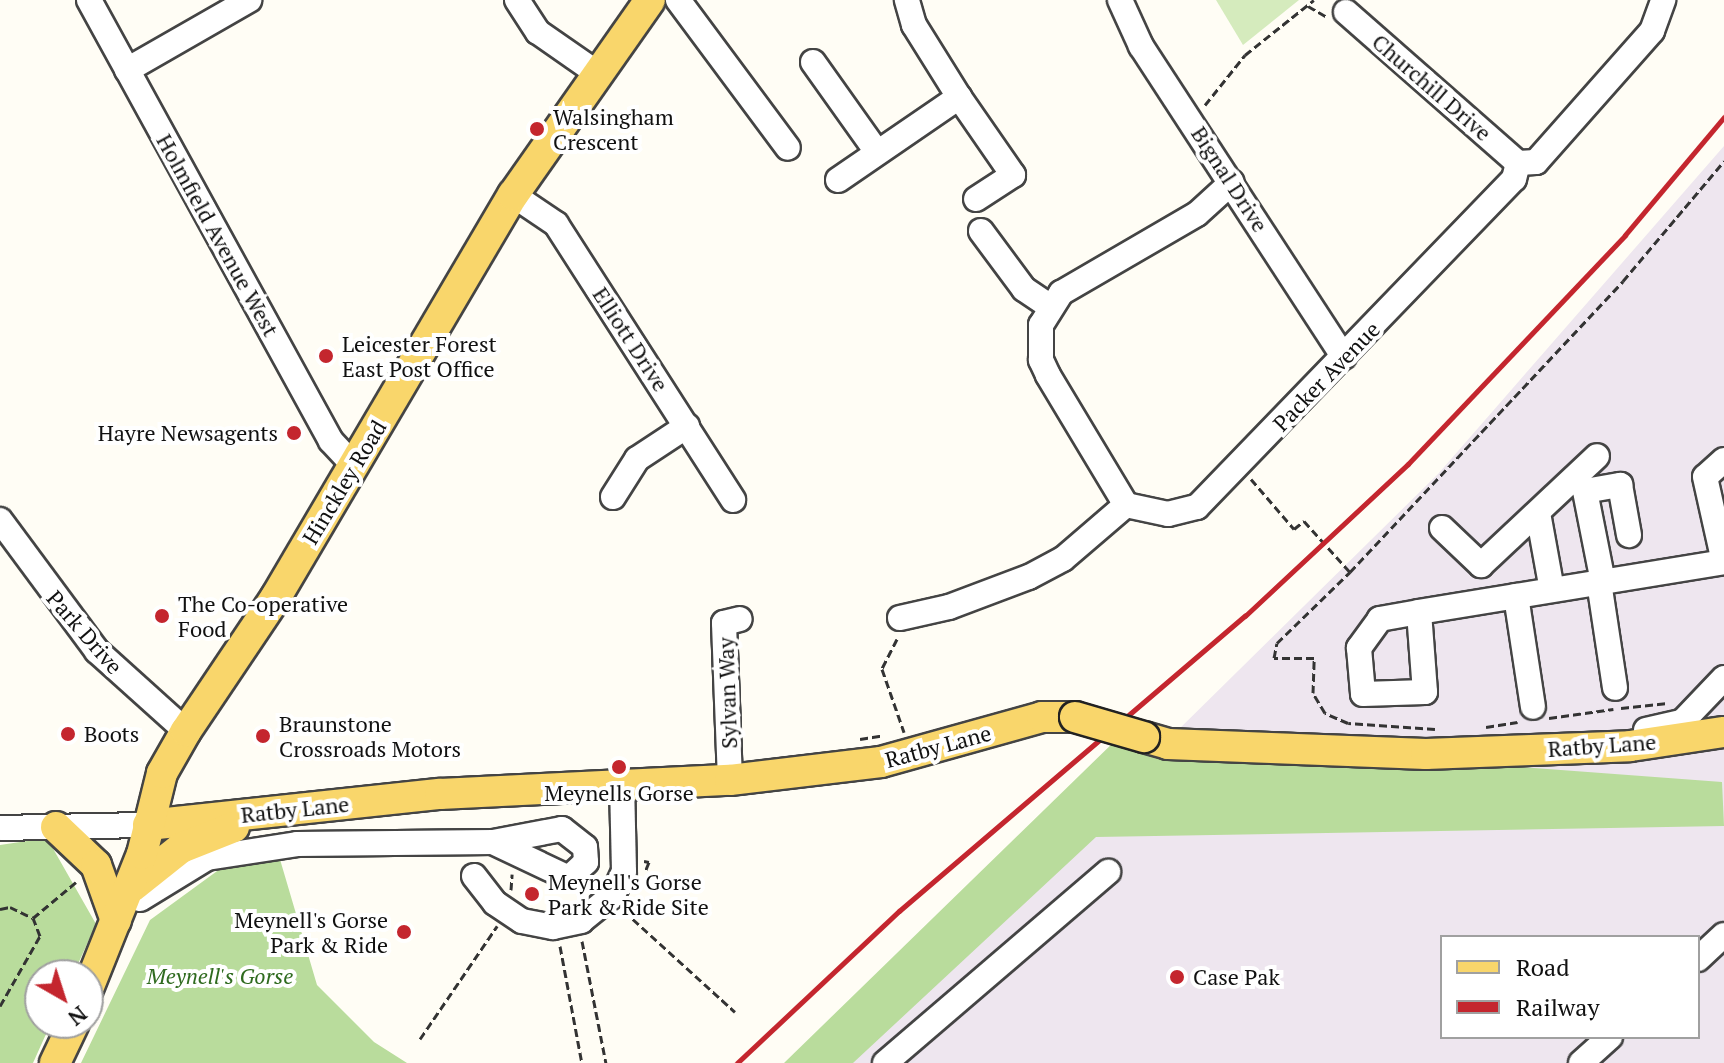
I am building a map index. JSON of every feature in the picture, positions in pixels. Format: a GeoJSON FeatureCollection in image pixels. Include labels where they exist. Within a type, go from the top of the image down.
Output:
{"type":"FeatureCollection","features":[{"type":"Feature","properties":{"kind":"main road","name":"Hinckley Road"},"geometry":{"type":"LineString","coordinates":[[100,959],[121,909],[162,773],[186,731],[276,597],[513,195],[650,0]]}},
{"type":"Feature","properties":{"kind":"main road","name":"Ratby Lane"},"geometry":{"type":"LineString","coordinates":[[148,825],[440,794],[730,780],[881,762],[1042,717],[1075,717],[1168,744],[1426,754],[1630,746],[1724,732]]}},
{"type":"Feature","properties":{"kind":"main road"},"geometry":{"type":"LineString","coordinates":[[56,827],[96,865],[121,909],[181,848],[287,809]]}},
{"type":"Feature","properties":{"kind":"main road"},"geometry":{"type":"LineString","coordinates":[[55,1063],[66,1039]]}},
{"type":"Feature","properties":{"kind":"street","name":"Holmfield Avenue West"},"geometry":{"type":"LineString","coordinates":[[89,0],[331,441],[354,466]]}},
{"type":"Feature","properties":{"kind":"street"},"geometry":{"type":"LineString","coordinates":[[127,70],[249,0]]}},
{"type":"Feature","properties":{"kind":"street"},"geometry":{"type":"LineString","coordinates":[[517,0],[538,32],[597,73]]}},
{"type":"Feature","properties":{"kind":"street"},"geometry":{"type":"LineString","coordinates":[[678,0],[788,148]]}},
{"type":"Feature","properties":{"kind":"street"},"geometry":{"type":"LineString","coordinates":[[907,0],[914,25],[1013,175],[976,199]]}},
{"type":"Feature","properties":{"kind":"street","name":"Bignal Drive"},"geometry":{"type":"LineString","coordinates":[[1120,0],[1141,46],[1193,121],[1344,357]]}},
{"type":"Feature","properties":{"kind":"street","name":"Packer Avenue"},"geometry":{"type":"LineString","coordinates":[[1126,505],[1168,514],[1197,507],[1240,466],[1514,179],[1518,163],[1536,162],[1652,31],[1663,0]]}},
{"type":"Feature","properties":{"kind":"street","name":"Churchill Drive"},"geometry":{"type":"LineString","coordinates":[[1346,12],[1518,163]]}},
{"type":"Feature","properties":{"kind":"street"},"geometry":{"type":"LineString","coordinates":[[813,62],[877,152]]}},
{"type":"Feature","properties":{"kind":"street"},"geometry":{"type":"LineString","coordinates":[[838,180],[959,97]]}},
{"type":"Feature","properties":{"kind":"street"},"geometry":{"type":"LineString","coordinates":[[900,618],[949,607],[1029,577],[1063,559],[1126,505],[1115,494],[1044,368],[1039,343],[1049,306],[1061,293],[1197,214],[1232,182]]}},
{"type":"Feature","properties":{"kind":"street","name":"Elliott Drive"},"geometry":{"type":"LineString","coordinates":[[513,195],[556,224],[733,500]]}},
{"type":"Feature","properties":{"kind":"street"},"geometry":{"type":"LineString","coordinates":[[981,231],[1024,289],[1049,306]]}},
{"type":"Feature","properties":{"kind":"street"},"geometry":{"type":"LineString","coordinates":[[613,497],[637,459],[687,426]]}},
{"type":"Feature","properties":{"kind":"street"},"geometry":{"type":"LineString","coordinates":[[1442,528],[1481,565],[1597,456]]}},
{"type":"Feature","properties":{"kind":"street"},"geometry":{"type":"LineString","coordinates":[[1419,612],[1724,562],[1705,477],[1724,460]]}},
{"type":"Feature","properties":{"kind":"street"},"geometry":{"type":"LineString","coordinates":[[1615,688],[1585,491],[1620,485],[1629,535]]}},
{"type":"Feature","properties":{"kind":"street"},"geometry":{"type":"LineString","coordinates":[[1538,513],[1552,590]]}},
{"type":"Feature","properties":{"kind":"street","name":"Park Drive"},"geometry":{"type":"LineString","coordinates":[[0,520],[97,651],[186,731]]}},
{"type":"Feature","properties":{"kind":"street"},"geometry":{"type":"LineString","coordinates":[[1516,596],[1533,707]]}},
{"type":"Feature","properties":{"kind":"street","name":"Sylvan Way"},"geometry":{"type":"LineString","coordinates":[[730,780],[724,623],[740,619]]}},
{"type":"Feature","properties":{"kind":"street"},"geometry":{"type":"LineString","coordinates":[[1517,750],[1682,722],[1724,678]]}},
{"type":"Feature","properties":{"kind":"street"},"geometry":{"type":"LineString","coordinates":[[474,876],[507,912],[534,925],[568,926],[598,911],[613,895],[625,859],[622,785]]}},
{"type":"Feature","properties":{"kind":"street"},"geometry":{"type":"LineString","coordinates":[[0,828],[148,825]]}},
{"type":"Feature","properties":{"kind":"street"},"geometry":{"type":"LineString","coordinates":[[121,909],[183,868],[207,858],[297,844],[493,842]]}},
{"type":"Feature","properties":{"kind":"street"},"geometry":{"type":"LineString","coordinates":[[885,1063],[1108,872]]}},
{"type":"Feature","properties":{"kind":"street"},"geometry":{"type":"LineString","coordinates":[[1700,957],[1724,935]]}},
{"type":"Feature","properties":{"kind":"street"},"geometry":{"type":"LineString","coordinates":[[1581,1063],[1608,1039]]}},
{"type":"Feature","properties":{"kind":"path"},"geometry":{"type":"LineString","coordinates":[[1193,121],[1245,55],[1314,0]]}},
{"type":"Feature","properties":{"kind":"path"},"geometry":{"type":"LineString","coordinates":[[1240,466],[1294,529],[1304,521],[1350,572]]}},
{"type":"Feature","properties":{"kind":"path"},"geometry":{"type":"LineString","coordinates":[[846,741],[904,732],[882,669],[903,626],[900,618]]}},
{"type":"Feature","properties":{"kind":"path"},"geometry":{"type":"LineString","coordinates":[[33,918],[96,865]]}},
{"type":"Feature","properties":{"kind":"path"},"geometry":{"type":"LineString","coordinates":[[512,873],[513,883]]}},
{"type":"Feature","properties":{"kind":"path"},"geometry":{"type":"LineString","coordinates":[[0,909],[10,907],[33,918],[40,936],[0,1006]]}},
{"type":"Feature","properties":{"kind":"path"},"geometry":{"type":"LineString","coordinates":[[624,911],[735,1012]]}},
{"type":"Feature","properties":{"kind":"path"},"geometry":{"type":"LineString","coordinates":[[420,1039],[507,912]]}},
{"type":"Feature","properties":{"kind":"path"},"geometry":{"type":"LineString","coordinates":[[581,937],[606,1063]]}},
{"type":"Feature","properties":{"kind":"path"},"geometry":{"type":"LineString","coordinates":[[559,942],[582,1063]]}},
{"type":"Feature","properties":{"kind":"shaded area"},"geometry":{"type":"Polygon","coordinates":[[[1724,146],[1724,1063],[840,1063],[1438,474],[1724,146]]]}},
{"type":"Feature","properties":{"kind":"green space"},"geometry":{"type":"Polygon","coordinates":[[[1216,0],[1299,0],[1243,45],[1216,0]]]}},
{"type":"Feature","properties":{"kind":"green space"},"geometry":{"type":"Polygon","coordinates":[[[1119,737],[1722,782],[1724,826],[1096,837],[853,1063],[784,1063],[1119,737]]]}},
{"type":"Feature","properties":{"kind":"green space"},"geometry":{"type":"Polygon","coordinates":[[[47,838],[96,924],[80,959],[24,959],[24,1039],[44,1039],[33,1063],[0,1063],[0,845],[47,838]]]}},
{"type":"Feature","properties":{"kind":"green space","name":"Meynell's Gorse"},"geometry":{"type":"Polygon","coordinates":[[[279,856],[317,985],[374,1042],[407,1063],[81,1063],[93,1039],[104,1039],[104,1015],[150,920],[224,866],[279,856]]]}},
{"type":"Feature","properties":{"kind":"railway"},"geometry":{"type":"LineString","coordinates":[[737,1063],[899,911],[1245,616],[1408,464],[1625,235],[1724,117]]}},
{"type":"Feature","properties":{"kind":"place","name":"Walsingham Crescent"},"geometry":{"type":"Point","coordinates":[537,129]}},
{"type":"Feature","properties":{"kind":"place","name":"Leicester Forest East Post Office"},"geometry":{"type":"Point","coordinates":[326,356]}},
{"type":"Feature","properties":{"kind":"place","name":"Hayre Newsagents"},"geometry":{"type":"Point","coordinates":[294,433]}},
{"type":"Feature","properties":{"kind":"place","name":"The Co-operative Food"},"geometry":{"type":"Point","coordinates":[162,616]}},
{"type":"Feature","properties":{"kind":"place","name":"Boots"},"geometry":{"type":"Point","coordinates":[68,734]}},
{"type":"Feature","properties":{"kind":"place","name":"Braunstone Crossroads Motors"},"geometry":{"type":"Point","coordinates":[263,736]}},
{"type":"Feature","properties":{"kind":"place","name":"Meynells Gorse"},"geometry":{"type":"Point","coordinates":[619,767]}},
{"type":"Feature","properties":{"kind":"place","name":"Meynell's Gorse Park & Ride Site"},"geometry":{"type":"Point","coordinates":[532,894]}},
{"type":"Feature","properties":{"kind":"place","name":"Meynell's Gorse Park & Ride"},"geometry":{"type":"Point","coordinates":[404,932]}},
{"type":"Feature","properties":{"kind":"place","name":"Case Pak"},"geometry":{"type":"Point","coordinates":[1177,977]}}]}
